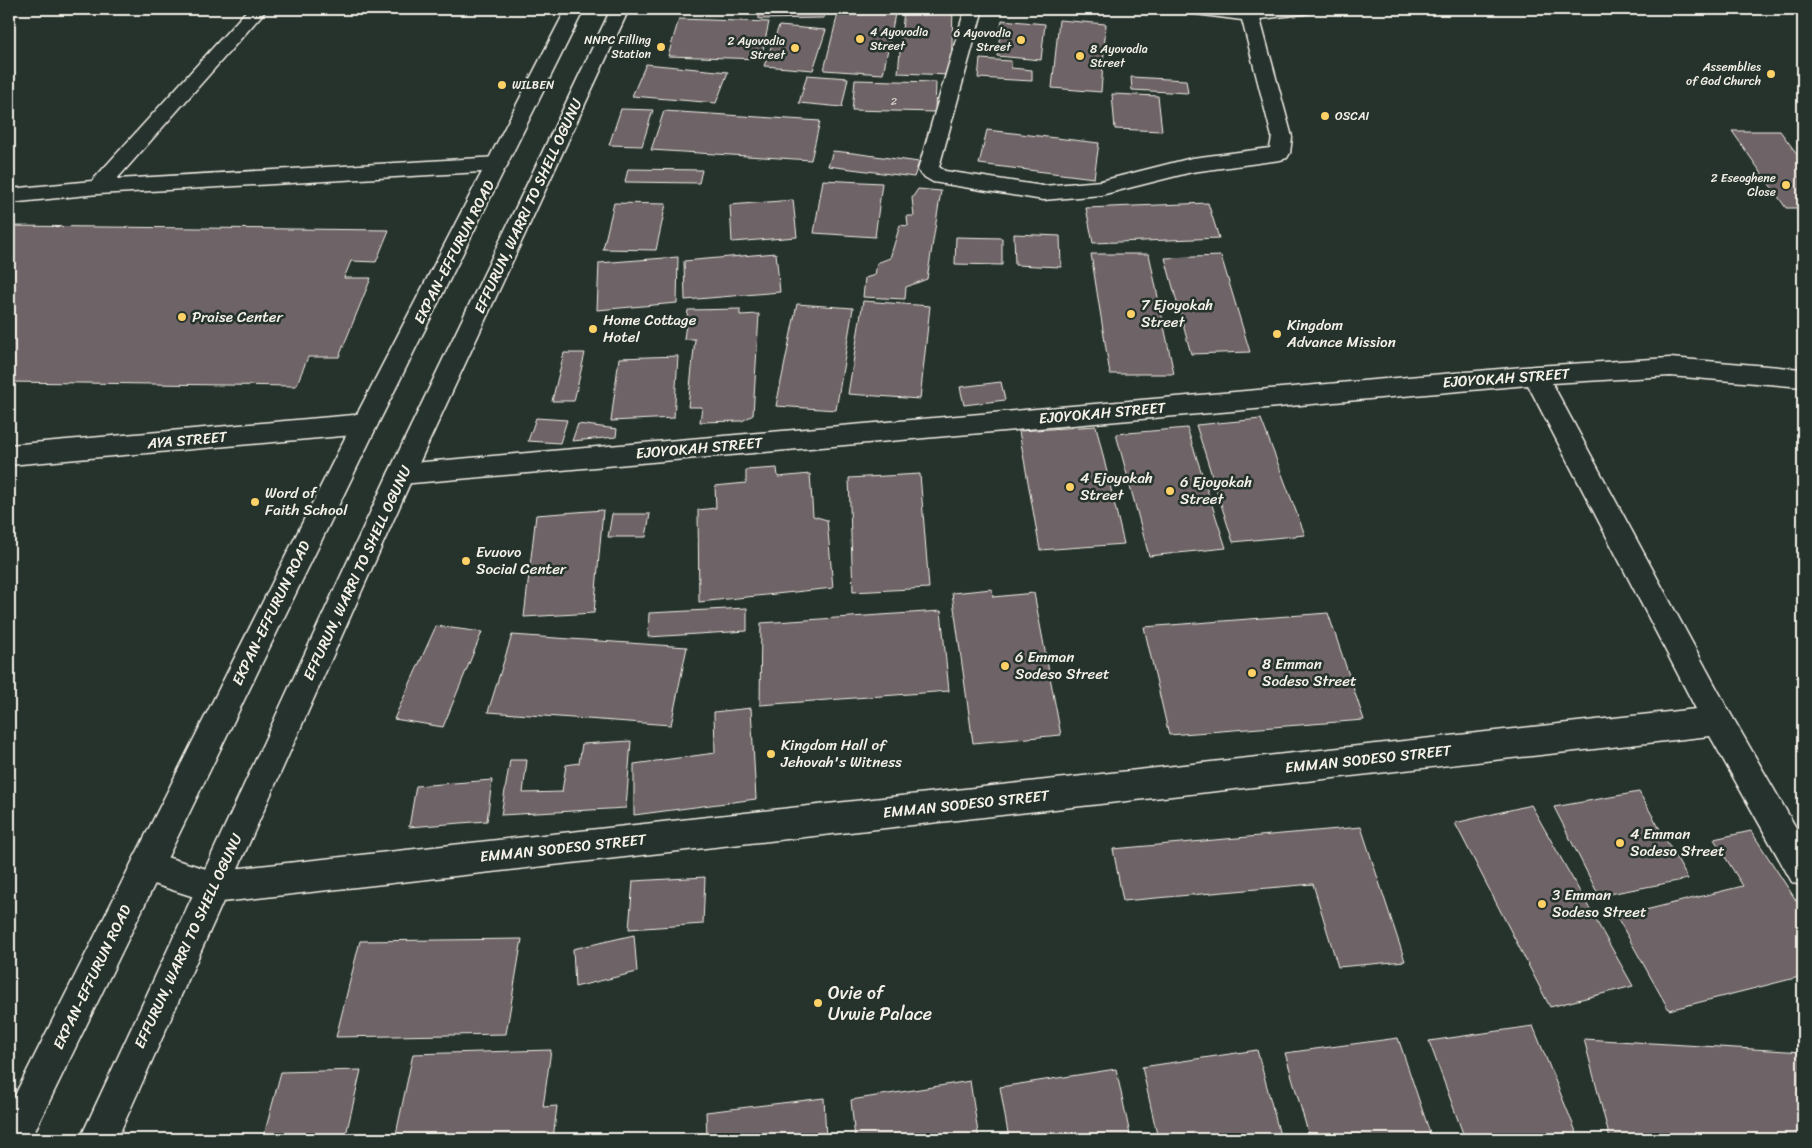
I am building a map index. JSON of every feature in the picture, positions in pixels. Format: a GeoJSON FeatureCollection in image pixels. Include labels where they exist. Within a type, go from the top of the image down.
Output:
{"type":"FeatureCollection","features":[{"type":"Feature","properties":{"kind":"street"},"geometry":{"type":"LineString","coordinates":[[98,187],[258,9]]}},
{"type":"Feature","properties":{"kind":"street","name":"EKPAN-EFFURUN ROAD"},"geometry":{"type":"LineString","coordinates":[[12,1139],[365,424],[575,9]]}},
{"type":"Feature","properties":{"kind":"street","name":"EFFURUN, WARRI TO SHELL OGUNU"},"geometry":{"type":"LineString","coordinates":[[98,1139],[401,474],[620,9]]}},
{"type":"Feature","properties":{"kind":"street"},"geometry":{"type":"LineString","coordinates":[[974,9],[928,170],[940,177],[1043,194],[1101,188],[1192,165],[1280,153],[1282,138],[1250,15]]}},
{"type":"Feature","properties":{"kind":"street"},"geometry":{"type":"LineString","coordinates":[[1195,9],[1250,15],[1303,9]]}},
{"type":"Feature","properties":{"kind":"street"},"geometry":{"type":"LineString","coordinates":[[9,196],[98,187],[498,164]]}},
{"type":"Feature","properties":{"kind":"street","name":"EJOYOKAH STREET"},"geometry":{"type":"LineString","coordinates":[[401,474],[1535,375],[1670,367],[1803,378]]}},
{"type":"Feature","properties":{"kind":"street"},"geometry":{"type":"LineString","coordinates":[[1535,375],[1718,721],[1803,871]]}},
{"type":"Feature","properties":{"kind":"street","name":"AYA STREET"},"geometry":{"type":"LineString","coordinates":[[9,456],[365,424]]}},
{"type":"Feature","properties":{"kind":"street","name":"EMMAN SODESO STREET"},"geometry":{"type":"LineString","coordinates":[[213,887],[1718,721]]}},
{"type":"Feature","properties":{"kind":"street"},"geometry":{"type":"LineString","coordinates":[[146,867],[213,887]]}},
{"type":"Feature","properties":{"kind":"building"},"geometry":{"type":"Polygon","coordinates":[[[759,9],[825,9],[824,18],[759,19],[759,9]]]}},
{"type":"Feature","properties":{"kind":"building","name":"4 Ayovodia Street"},"geometry":{"type":"Polygon","coordinates":[[[839,9],[896,9],[883,74],[824,70],[839,9]]]}},
{"type":"Feature","properties":{"kind":"building"},"geometry":{"type":"Polygon","coordinates":[[[904,9],[953,9],[951,75],[898,73],[904,9]]]}},
{"type":"Feature","properties":{"kind":"building"},"geometry":{"type":"Polygon","coordinates":[[[679,19],[769,22],[761,59],[668,56],[679,19]]]}},
{"type":"Feature","properties":{"kind":"building","name":"6 Ayovodia Street"},"geometry":{"type":"Polygon","coordinates":[[[1002,20],[1045,24],[1041,60],[997,56],[1002,20]]]}},
{"type":"Feature","properties":{"kind":"building","name":"8 Ayovodia Street"},"geometry":{"type":"Polygon","coordinates":[[[1059,20],[1106,24],[1101,92],[1052,88],[1059,20]]]}},
{"type":"Feature","properties":{"kind":"building","name":"2 Ayovodia Street"},"geometry":{"type":"Polygon","coordinates":[[[779,26],[826,30],[813,70],[764,66],[779,26]]]}},
{"type":"Feature","properties":{"kind":"building"},"geometry":{"type":"Polygon","coordinates":[[[980,59],[1011,61],[1011,68],[1032,70],[1032,81],[978,78],[980,59]]]}},
{"type":"Feature","properties":{"kind":"building"},"geometry":{"type":"Polygon","coordinates":[[[646,64],[728,72],[716,103],[632,96],[646,64]]]}},
{"type":"Feature","properties":{"kind":"building"},"geometry":{"type":"Polygon","coordinates":[[[807,75],[848,78],[842,107],[799,103],[807,75]]]}},
{"type":"Feature","properties":{"kind":"building"},"geometry":{"type":"Polygon","coordinates":[[[1131,77],[1186,80],[1188,93],[1132,90],[1131,77]]]}},
{"type":"Feature","properties":{"kind":"building"},"geometry":{"type":"Polygon","coordinates":[[[855,80],[936,82],[935,112],[852,110],[855,80]]]}},
{"type":"Feature","properties":{"kind":"building"},"geometry":{"type":"Polygon","coordinates":[[[1112,94],[1158,96],[1162,131],[1115,129],[1112,94]]]}},
{"type":"Feature","properties":{"kind":"building"},"geometry":{"type":"Polygon","coordinates":[[[621,109],[653,110],[642,146],[609,145],[621,109]]]}},
{"type":"Feature","properties":{"kind":"building"},"geometry":{"type":"Polygon","coordinates":[[[664,111],[820,121],[811,160],[651,150],[664,111]]]}},
{"type":"Feature","properties":{"kind":"building"},"geometry":{"type":"Polygon","coordinates":[[[987,130],[1099,143],[1094,178],[979,164],[987,130]]]}},
{"type":"Feature","properties":{"kind":"building","name":"2 Eseoghene Close"},"geometry":{"type":"Polygon","coordinates":[[[1732,131],[1780,131],[1803,162],[1803,208],[1786,208],[1732,131]]]}},
{"type":"Feature","properties":{"kind":"building"},"geometry":{"type":"Polygon","coordinates":[[[833,151],[919,162],[914,177],[828,166],[833,151]]]}},
{"type":"Feature","properties":{"kind":"building"},"geometry":{"type":"Polygon","coordinates":[[[628,169],[702,170],[699,183],[625,182],[628,169]]]}},
{"type":"Feature","properties":{"kind":"building"},"geometry":{"type":"Polygon","coordinates":[[[823,180],[882,183],[875,237],[814,233],[823,180]]]}},
{"type":"Feature","properties":{"kind":"building"},"geometry":{"type":"Polygon","coordinates":[[[918,189],[941,191],[927,279],[906,287],[905,299],[863,297],[865,278],[875,275],[877,263],[890,258],[900,225],[908,226],[907,216],[914,216],[912,198],[918,189]]]}},
{"type":"Feature","properties":{"kind":"building"},"geometry":{"type":"Polygon","coordinates":[[[793,200],[797,237],[732,242],[730,205],[793,200]]]}},
{"type":"Feature","properties":{"kind":"building"},"geometry":{"type":"Polygon","coordinates":[[[614,203],[666,204],[656,250],[603,249],[614,203]]]}},
{"type":"Feature","properties":{"kind":"building"},"geometry":{"type":"Polygon","coordinates":[[[1208,203],[1219,238],[1093,243],[1086,208],[1208,203]]]}},
{"type":"Feature","properties":{"kind":"building","name":"Praise Center"},"geometry":{"type":"Polygon","coordinates":[[[9,226],[389,230],[376,262],[351,261],[344,278],[371,278],[339,357],[308,357],[296,386],[9,382],[9,226]]]}},
{"type":"Feature","properties":{"kind":"building"},"geometry":{"type":"Polygon","coordinates":[[[1014,234],[1060,236],[1061,267],[1015,265],[1014,234]]]}},
{"type":"Feature","properties":{"kind":"building"},"geometry":{"type":"Polygon","coordinates":[[[956,237],[1002,238],[1002,265],[955,264],[956,237]]]}},
{"type":"Feature","properties":{"kind":"building"},"geometry":{"type":"Polygon","coordinates":[[[776,253],[780,292],[685,300],[684,261],[776,253]]]}},
{"type":"Feature","properties":{"kind":"building","name":"7 Ejoyokah Street"},"geometry":{"type":"Polygon","coordinates":[[[1091,254],[1149,254],[1174,374],[1110,374],[1091,254]]]}},
{"type":"Feature","properties":{"kind":"building"},"geometry":{"type":"Polygon","coordinates":[[[1221,256],[1250,352],[1191,354],[1165,258],[1221,256]]]}},
{"type":"Feature","properties":{"kind":"building"},"geometry":{"type":"Polygon","coordinates":[[[678,257],[677,303],[597,310],[599,263],[678,257]]]}},
{"type":"Feature","properties":{"kind":"building"},"geometry":{"type":"Polygon","coordinates":[[[863,301],[930,306],[920,399],[848,394],[863,301]]]}},
{"type":"Feature","properties":{"kind":"building"},"geometry":{"type":"Polygon","coordinates":[[[797,304],[853,308],[836,410],[776,406],[797,304]]]}},
{"type":"Feature","properties":{"kind":"building"},"geometry":{"type":"Polygon","coordinates":[[[740,309],[740,315],[759,314],[753,415],[742,421],[700,422],[702,407],[688,407],[695,339],[684,339],[688,310],[740,309]]]}},
{"type":"Feature","properties":{"kind":"building"},"geometry":{"type":"Polygon","coordinates":[[[564,353],[585,353],[574,401],[552,401],[564,353]]]}},
{"type":"Feature","properties":{"kind":"building"},"geometry":{"type":"Polygon","coordinates":[[[678,356],[674,418],[611,421],[619,358],[678,356]]]}},
{"type":"Feature","properties":{"kind":"building"},"geometry":{"type":"Polygon","coordinates":[[[1001,382],[1005,400],[964,405],[960,387],[1001,382]]]}},
{"type":"Feature","properties":{"kind":"building"},"geometry":{"type":"Polygon","coordinates":[[[536,418],[567,420],[560,443],[528,441],[536,418]]]}},
{"type":"Feature","properties":{"kind":"building"},"geometry":{"type":"Polygon","coordinates":[[[1261,419],[1305,535],[1233,542],[1196,425],[1261,419]]]}},
{"type":"Feature","properties":{"kind":"building"},"geometry":{"type":"Polygon","coordinates":[[[578,424],[617,429],[616,437],[572,441],[578,424]]]}},
{"type":"Feature","properties":{"kind":"building","name":"4 Ejoyokah Street"},"geometry":{"type":"Polygon","coordinates":[[[1096,426],[1124,544],[1040,550],[1019,431],[1096,426]]]}},
{"type":"Feature","properties":{"kind":"building","name":"6 Ejoyokah Street"},"geometry":{"type":"Polygon","coordinates":[[[1187,428],[1226,548],[1149,556],[1116,434],[1187,428]]]}},
{"type":"Feature","properties":{"kind":"building"},"geometry":{"type":"Polygon","coordinates":[[[777,468],[778,477],[810,474],[813,516],[827,520],[833,588],[699,602],[698,510],[716,508],[715,486],[746,483],[746,470],[777,468]]]}},
{"type":"Feature","properties":{"kind":"building"},"geometry":{"type":"Polygon","coordinates":[[[920,474],[929,588],[853,592],[849,478],[920,474]]]}},
{"type":"Feature","properties":{"kind":"building"},"geometry":{"type":"Polygon","coordinates":[[[603,510],[594,613],[524,617],[536,515],[603,510]]]}},
{"type":"Feature","properties":{"kind":"building"},"geometry":{"type":"Polygon","coordinates":[[[612,514],[650,514],[646,537],[608,537],[612,514]]]}},
{"type":"Feature","properties":{"kind":"building","name":"6 Emman Sodeso Street"},"geometry":{"type":"Polygon","coordinates":[[[992,589],[993,597],[1034,593],[1061,735],[973,743],[952,593],[992,589]]]}},
{"type":"Feature","properties":{"kind":"building"},"geometry":{"type":"Polygon","coordinates":[[[747,608],[747,631],[648,637],[649,613],[747,608]]]}},
{"type":"Feature","properties":{"kind":"building"},"geometry":{"type":"Polygon","coordinates":[[[941,611],[949,691],[760,705],[761,623],[941,611]]]}},
{"type":"Feature","properties":{"kind":"building","name":"8 Emman Sodeso Street"},"geometry":{"type":"Polygon","coordinates":[[[1328,613],[1364,720],[1169,735],[1144,627],[1328,613]]]}},
{"type":"Feature","properties":{"kind":"building"},"geometry":{"type":"Polygon","coordinates":[[[436,626],[482,632],[443,727],[394,719],[436,626]]]}},
{"type":"Feature","properties":{"kind":"building"},"geometry":{"type":"Polygon","coordinates":[[[512,635],[687,647],[671,725],[488,712],[512,635]]]}},
{"type":"Feature","properties":{"kind":"building"},"geometry":{"type":"Polygon","coordinates":[[[751,708],[756,799],[634,815],[634,764],[715,753],[714,712],[751,708]]]}},
{"type":"Feature","properties":{"kind":"building"},"geometry":{"type":"Polygon","coordinates":[[[631,741],[626,808],[501,815],[510,760],[527,760],[523,793],[562,792],[566,765],[579,763],[582,744],[631,741]]]}},
{"type":"Feature","properties":{"kind":"building"},"geometry":{"type":"Polygon","coordinates":[[[492,780],[487,821],[409,827],[416,786],[492,780]]]}},
{"type":"Feature","properties":{"kind":"building","name":"4 Emman Sodeso Street"},"geometry":{"type":"Polygon","coordinates":[[[1639,792],[1688,879],[1599,896],[1554,807],[1639,792]]]}},
{"type":"Feature","properties":{"kind":"building","name":"3 Emman Sodeso Street"},"geometry":{"type":"Polygon","coordinates":[[[1531,805],[1633,986],[1550,1007],[1455,823],[1531,805]]]}},
{"type":"Feature","properties":{"kind":"building"},"geometry":{"type":"Polygon","coordinates":[[[1361,827],[1405,961],[1338,967],[1313,884],[1123,901],[1113,849],[1361,827]]]}},
{"type":"Feature","properties":{"kind":"building"},"geometry":{"type":"Polygon","coordinates":[[[1751,831],[1803,911],[1803,976],[1669,1010],[1617,917],[1743,886],[1714,839],[1751,831]]]}},
{"type":"Feature","properties":{"kind":"building"},"geometry":{"type":"Polygon","coordinates":[[[705,877],[703,924],[629,929],[633,881],[705,877]]]}},
{"type":"Feature","properties":{"kind":"building"},"geometry":{"type":"Polygon","coordinates":[[[634,935],[637,972],[575,987],[573,949],[634,935]]]}},
{"type":"Feature","properties":{"kind":"building"},"geometry":{"type":"Polygon","coordinates":[[[522,939],[506,1034],[336,1037],[360,941],[522,939]]]}},
{"type":"Feature","properties":{"kind":"building"},"geometry":{"type":"Polygon","coordinates":[[[1533,1026],[1579,1139],[1465,1139],[1429,1041],[1533,1026]]]}},
{"type":"Feature","properties":{"kind":"building"},"geometry":{"type":"Polygon","coordinates":[[[1398,1038],[1432,1139],[1310,1139],[1285,1053],[1398,1038]]]}},
{"type":"Feature","properties":{"kind":"building"},"geometry":{"type":"Polygon","coordinates":[[[1584,1039],[1803,1052],[1803,1139],[1610,1139],[1584,1039]]]}},
{"type":"Feature","properties":{"kind":"building"},"geometry":{"type":"Polygon","coordinates":[[[551,1050],[543,1107],[557,1106],[553,1139],[395,1139],[413,1054],[551,1050]]]}},
{"type":"Feature","properties":{"kind":"building"},"geometry":{"type":"Polygon","coordinates":[[[1257,1050],[1281,1139],[1158,1139],[1142,1067],[1257,1050]]]}},
{"type":"Feature","properties":{"kind":"building"},"geometry":{"type":"Polygon","coordinates":[[[1116,1069],[1131,1139],[1009,1139],[1000,1087],[1116,1069]]]}},
{"type":"Feature","properties":{"kind":"building"},"geometry":{"type":"Polygon","coordinates":[[[361,1070],[345,1139],[263,1139],[281,1072],[361,1070]]]}},
{"type":"Feature","properties":{"kind":"building"},"geometry":{"type":"Polygon","coordinates":[[[970,1081],[979,1139],[855,1139],[851,1100],[970,1081]]]}},
{"type":"Feature","properties":{"kind":"building"},"geometry":{"type":"Polygon","coordinates":[[[824,1098],[826,1139],[707,1139],[706,1112],[824,1098]]]}},
{"type":"Feature","properties":{"kind":"place","name":"4 Ayovodia Street"},"geometry":{"type":"Point","coordinates":[860,39]}},
{"type":"Feature","properties":{"kind":"place","name":"6 Ayovodia Street"},"geometry":{"type":"Point","coordinates":[1021,40]}},
{"type":"Feature","properties":{"kind":"place","name":"NNPC Filling Station"},"geometry":{"type":"Point","coordinates":[661,47]}},
{"type":"Feature","properties":{"kind":"place","name":"2 Ayovodia Street"},"geometry":{"type":"Point","coordinates":[795,48]}},
{"type":"Feature","properties":{"kind":"place","name":"8 Ayovodia Street"},"geometry":{"type":"Point","coordinates":[1080,56]}},
{"type":"Feature","properties":{"kind":"place","name":"Assemblies of God Church"},"geometry":{"type":"Point","coordinates":[1771,74]}},
{"type":"Feature","properties":{"kind":"place","name":"WILBEN"},"geometry":{"type":"Point","coordinates":[502,85]}},
{"type":"Feature","properties":{"kind":"place","name":"OSCAI"},"geometry":{"type":"Point","coordinates":[1325,116]}},
{"type":"Feature","properties":{"kind":"place","name":"2 Eseoghene Close"},"geometry":{"type":"Point","coordinates":[1786,185]}},
{"type":"Feature","properties":{"kind":"place","name":"7 Ejoyokah Street"},"geometry":{"type":"Point","coordinates":[1131,314]}},
{"type":"Feature","properties":{"kind":"place","name":"Praise Center"},"geometry":{"type":"Point","coordinates":[182,317]}},
{"type":"Feature","properties":{"kind":"place","name":"Home Cottage Hotel"},"geometry":{"type":"Point","coordinates":[593,329]}},
{"type":"Feature","properties":{"kind":"place","name":"Kingdom Advance Mission"},"geometry":{"type":"Point","coordinates":[1277,334]}},
{"type":"Feature","properties":{"kind":"place","name":"4 Ejoyokah Street"},"geometry":{"type":"Point","coordinates":[1070,487]}},
{"type":"Feature","properties":{"kind":"place","name":"6 Ejoyokah Street"},"geometry":{"type":"Point","coordinates":[1170,491]}},
{"type":"Feature","properties":{"kind":"place","name":"Word of Faith School"},"geometry":{"type":"Point","coordinates":[255,502]}},
{"type":"Feature","properties":{"kind":"place","name":"Evuovo Social Center"},"geometry":{"type":"Point","coordinates":[466,561]}},
{"type":"Feature","properties":{"kind":"place","name":"6 Emman Sodeso Street"},"geometry":{"type":"Point","coordinates":[1005,666]}},
{"type":"Feature","properties":{"kind":"place","name":"8 Emman Sodeso Street"},"geometry":{"type":"Point","coordinates":[1252,673]}},
{"type":"Feature","properties":{"kind":"place","name":"Kingdom Hall of Jehovah's Witness"},"geometry":{"type":"Point","coordinates":[771,754]}},
{"type":"Feature","properties":{"kind":"place","name":"4 Emman Sodeso Street"},"geometry":{"type":"Point","coordinates":[1620,843]}},
{"type":"Feature","properties":{"kind":"place","name":"3 Emman Sodeso Street"},"geometry":{"type":"Point","coordinates":[1542,904]}},
{"type":"Feature","properties":{"kind":"place","name":"Ovie of Uvwie Palace"},"geometry":{"type":"Point","coordinates":[818,1003]}}]}
